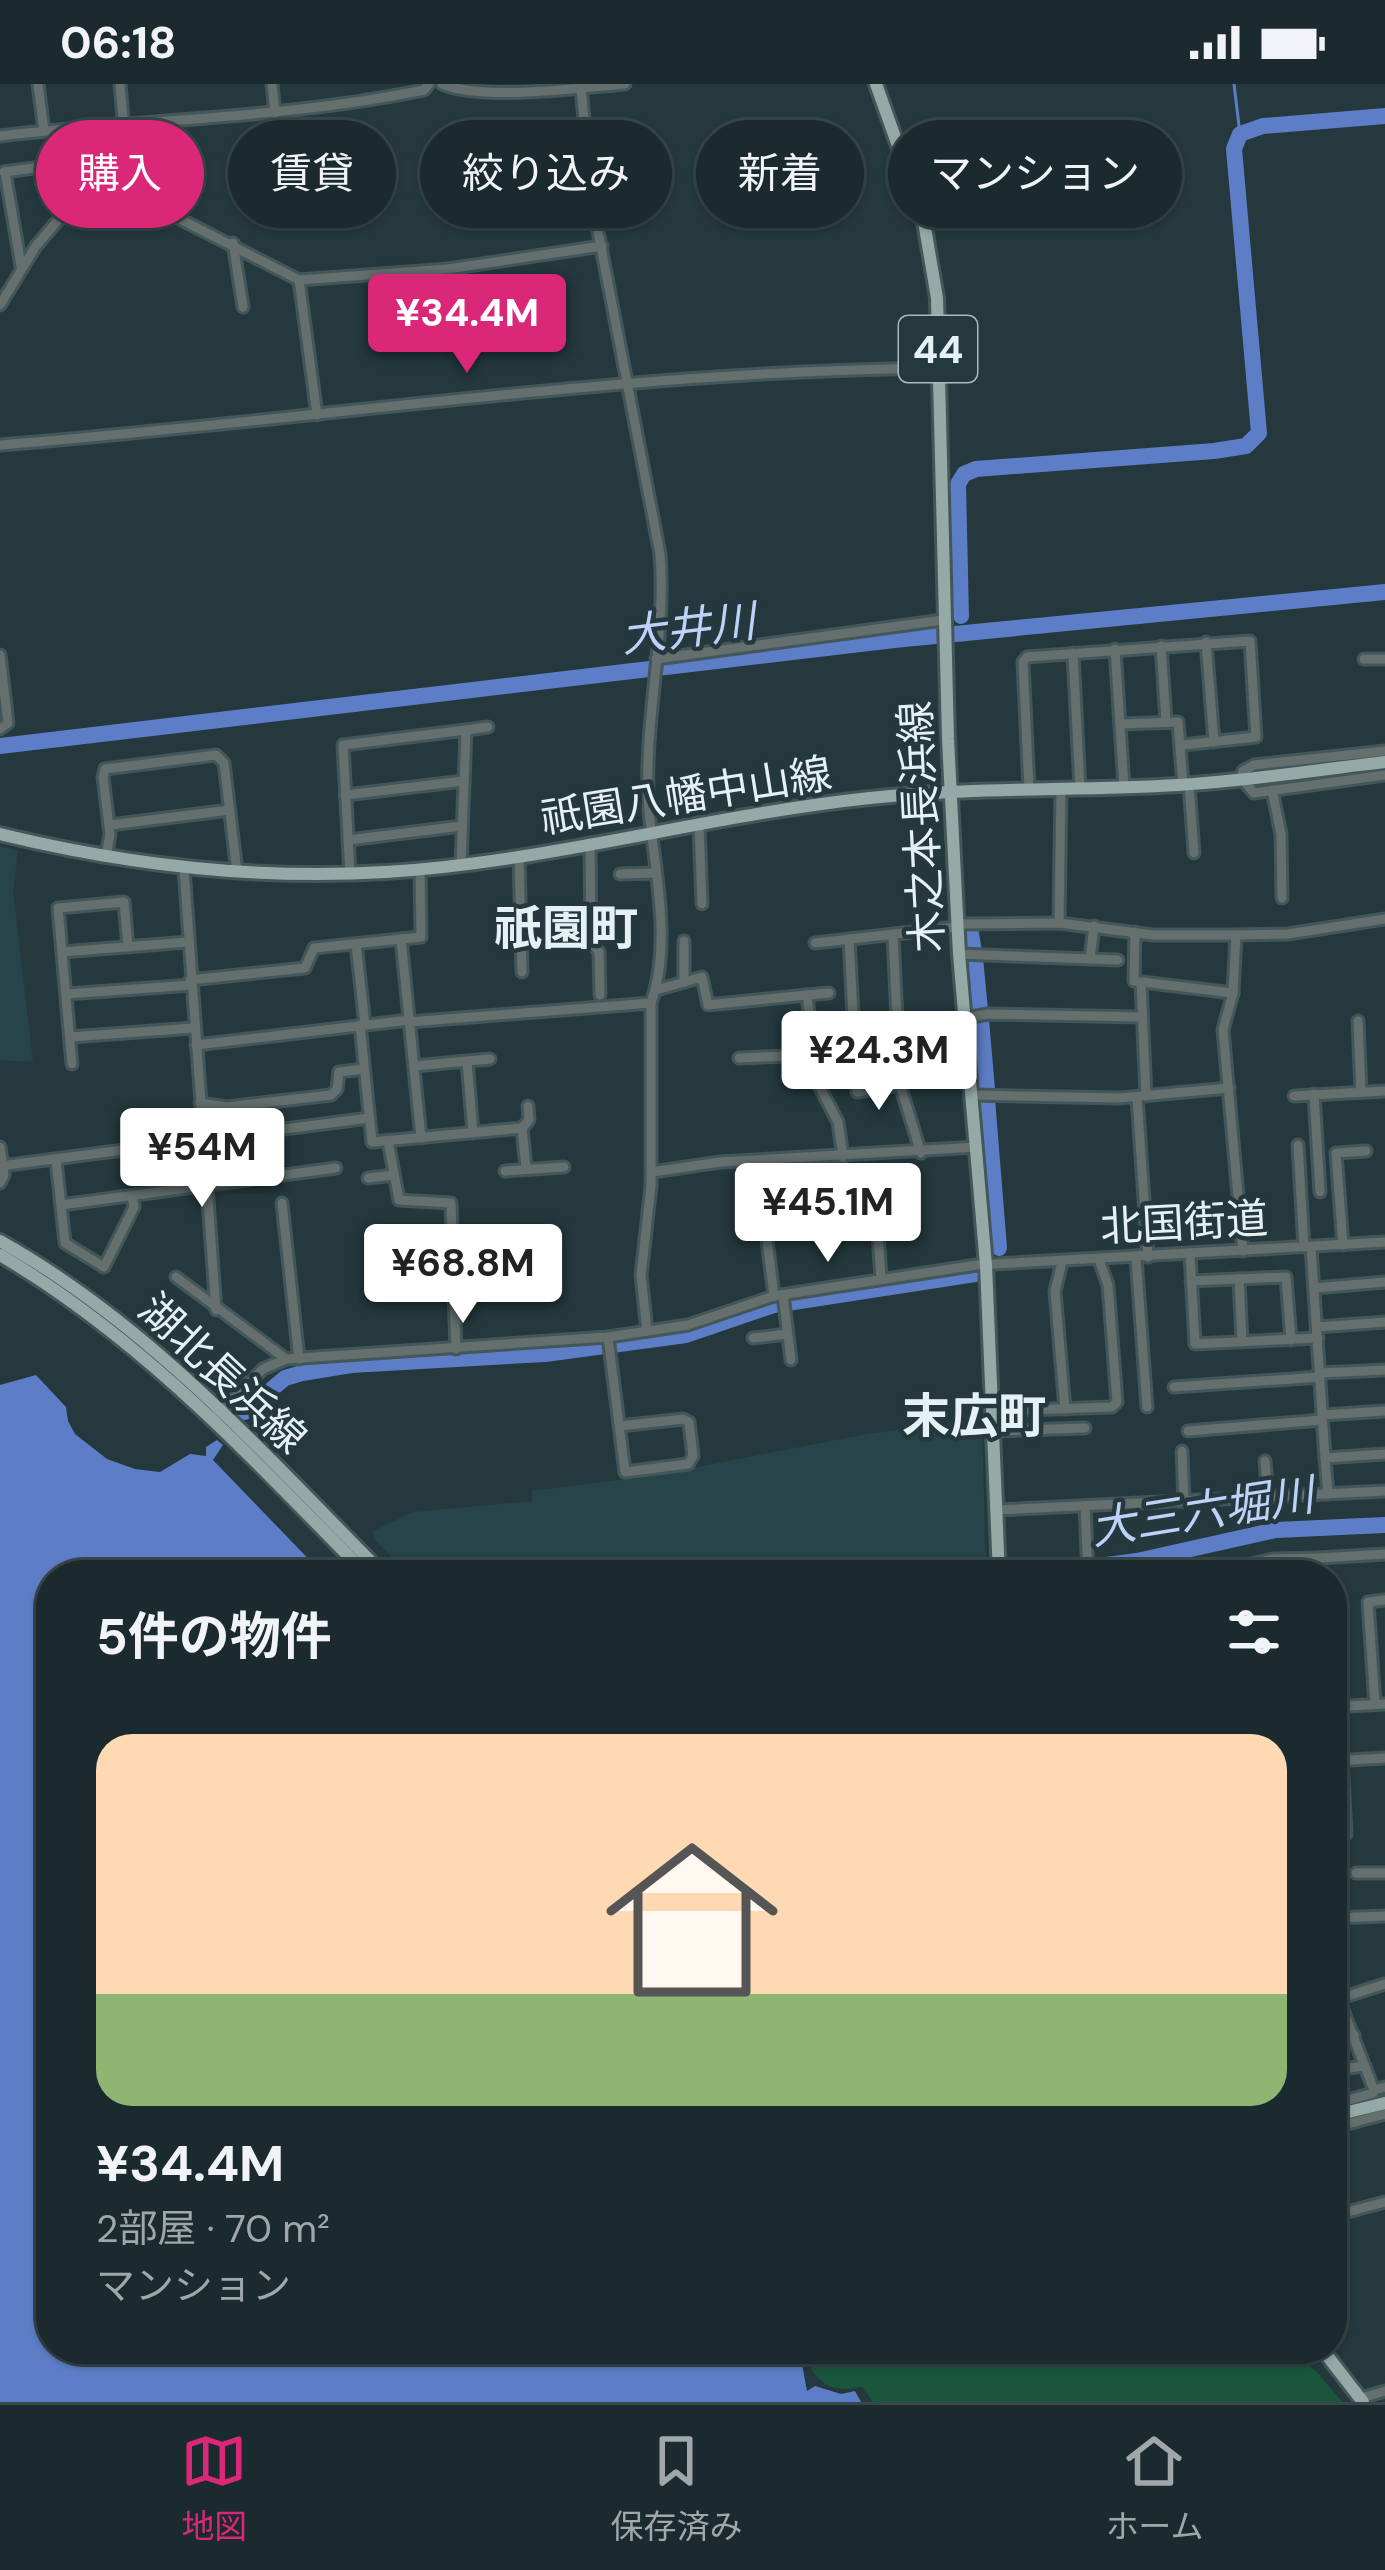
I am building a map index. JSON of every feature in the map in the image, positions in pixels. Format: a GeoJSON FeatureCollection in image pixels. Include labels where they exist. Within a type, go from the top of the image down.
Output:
{"type":"FeatureCollection","features":[{"type":"Feature","properties":{"kind":"main road","name":"木之本長浜線"},"geometry":{"type":"LineString","coordinates":[[876,84],[913,178],[930,242],[938,312],[957,926],[986,1265],[999,1560]]}},
{"type":"Feature","properties":{"kind":"main road","name":"祇園八幡中山線"},"geometry":{"type":"LineString","coordinates":[[0,834],[184,868],[350,874],[519,856],[870,798],[1186,784],[1385,762]]}},
{"type":"Feature","properties":{"kind":"main road","name":"湖北長浜線"},"geometry":{"type":"LineString","coordinates":[[0,1240],[120,1320],[368,1560]]}},
{"type":"Feature","properties":{"kind":"main road","name":"湖北長浜線"},"geometry":{"type":"LineString","coordinates":[[0,1255],[109,1327],[217,1414],[353,1560]]}},
{"type":"Feature","properties":{"kind":"main road"},"geometry":{"type":"LineString","coordinates":[[1347,2112],[1385,2103]]}},
{"type":"Feature","properties":{"kind":"main road"},"geometry":{"type":"LineString","coordinates":[[1334,2364],[1362,2400]]}},
{"type":"Feature","properties":{"kind":"street"},"geometry":{"type":"LineString","coordinates":[[38,84],[43,120]]}},
{"type":"Feature","properties":{"kind":"street"},"geometry":{"type":"LineString","coordinates":[[120,84],[126,120]]}},
{"type":"Feature","properties":{"kind":"street"},"geometry":{"type":"LineString","coordinates":[[272,84],[275,113]]}},
{"type":"Feature","properties":{"kind":"street"},"geometry":{"type":"LineString","coordinates":[[204,121],[380,99],[424,90],[429,84]]}},
{"type":"Feature","properties":{"kind":"street"},"geometry":{"type":"LineString","coordinates":[[442,84],[460,90],[625,84]]}},
{"type":"Feature","properties":{"kind":"street"},"geometry":{"type":"LineString","coordinates":[[581,88],[592,200],[660,554],[664,601],[654,675],[649,813],[660,947],[651,1003],[652,1172],[641,1275],[647,1331]]}},
{"type":"Feature","properties":{"kind":"street"},"geometry":{"type":"LineString","coordinates":[[0,136],[36,132]]}},
{"type":"Feature","properties":{"kind":"street"},"geometry":{"type":"LineString","coordinates":[[21,266],[2,172],[34,168]]}},
{"type":"Feature","properties":{"kind":"street"},"geometry":{"type":"LineString","coordinates":[[0,305],[21,266],[53,228]]}},
{"type":"Feature","properties":{"kind":"street"},"geometry":{"type":"LineString","coordinates":[[202,228],[299,280],[448,269],[602,246]]}},
{"type":"Feature","properties":{"kind":"street"},"geometry":{"type":"LineString","coordinates":[[233,243],[243,307]]}},
{"type":"Feature","properties":{"kind":"street"},"geometry":{"type":"LineString","coordinates":[[299,280],[316,415]]}},
{"type":"Feature","properties":{"kind":"street"},"geometry":{"type":"LineString","coordinates":[[0,445],[624,382],[938,368]]}},
{"type":"Feature","properties":{"kind":"street"},"geometry":{"type":"LineString","coordinates":[[656,661],[944,622]]}},
{"type":"Feature","properties":{"kind":"street"},"geometry":{"type":"LineString","coordinates":[[1029,789],[1023,661],[1027,656],[1244,639],[1252,645],[1257,736],[1182,745]]}},
{"type":"Feature","properties":{"kind":"street"},"geometry":{"type":"LineString","coordinates":[[1206,642],[1214,742]]}},
{"type":"Feature","properties":{"kind":"street"},"geometry":{"type":"LineString","coordinates":[[1161,646],[1166,721]]}},
{"type":"Feature","properties":{"kind":"street"},"geometry":{"type":"LineString","coordinates":[[1115,649],[1124,788]]}},
{"type":"Feature","properties":{"kind":"street"},"geometry":{"type":"LineString","coordinates":[[1073,652],[1080,788]]}},
{"type":"Feature","properties":{"kind":"street"},"geometry":{"type":"LineString","coordinates":[[0,656],[8,723],[0,729]]}},
{"type":"Feature","properties":{"kind":"street"},"geometry":{"type":"LineString","coordinates":[[1364,659],[1385,659]]}},
{"type":"Feature","properties":{"kind":"street"},"geometry":{"type":"LineString","coordinates":[[1120,724],[1179,723],[1194,853]]}},
{"type":"Feature","properties":{"kind":"street"},"geometry":{"type":"LineString","coordinates":[[350,874],[343,745],[488,727]]}},
{"type":"Feature","properties":{"kind":"street"},"geometry":{"type":"LineString","coordinates":[[461,864],[466,730]]}},
{"type":"Feature","properties":{"kind":"street"},"geometry":{"type":"LineString","coordinates":[[1385,751],[1254,765],[1241,778],[1254,793],[1385,775]]}},
{"type":"Feature","properties":{"kind":"street"},"geometry":{"type":"LineString","coordinates":[[106,857],[110,825],[103,777],[108,767],[219,755],[224,763],[237,873]]}},
{"type":"Feature","properties":{"kind":"street"},"geometry":{"type":"LineString","coordinates":[[345,795],[464,781]]}},
{"type":"Feature","properties":{"kind":"street"},"geometry":{"type":"LineString","coordinates":[[1059,923],[1061,788]]}},
{"type":"Feature","properties":{"kind":"street"},"geometry":{"type":"LineString","coordinates":[[1272,790],[1280,834],[1282,898]]}},
{"type":"Feature","properties":{"kind":"street"},"geometry":{"type":"LineString","coordinates":[[110,825],[230,810]]}},
{"type":"Feature","properties":{"kind":"street"},"geometry":{"type":"LineString","coordinates":[[699,825],[702,904]]}},
{"type":"Feature","properties":{"kind":"street"},"geometry":{"type":"LineString","coordinates":[[348,840],[462,826]]}},
{"type":"Feature","properties":{"kind":"street"},"geometry":{"type":"LineString","coordinates":[[590,843],[592,942],[599,952],[600,995]]}},
{"type":"Feature","properties":{"kind":"street"},"geometry":{"type":"LineString","coordinates":[[519,856],[522,971]]}},
{"type":"Feature","properties":{"kind":"street"},"geometry":{"type":"LineString","coordinates":[[184,868],[216,1310]]}},
{"type":"Feature","properties":{"kind":"street"},"geometry":{"type":"LineString","coordinates":[[66,994],[305,968],[314,949],[421,937],[420,869]]}},
{"type":"Feature","properties":{"kind":"street"},"geometry":{"type":"LineString","coordinates":[[620,874],[656,873]]}},
{"type":"Feature","properties":{"kind":"street"},"geometry":{"type":"LineString","coordinates":[[72,1064],[58,908],[124,902],[128,946]]}},
{"type":"Feature","properties":{"kind":"street"},"geometry":{"type":"LineString","coordinates":[[815,943],[957,926],[1059,923],[1135,932],[1237,935],[1288,934],[1385,919]]}},
{"type":"Feature","properties":{"kind":"street"},"geometry":{"type":"LineString","coordinates":[[1090,959],[1094,926]]}},
{"type":"Feature","properties":{"kind":"street"},"geometry":{"type":"LineString","coordinates":[[1135,932],[1134,981],[1233,992]]}},
{"type":"Feature","properties":{"kind":"street"},"geometry":{"type":"LineString","coordinates":[[893,934],[900,1085],[920,1153]]}},
{"type":"Feature","properties":{"kind":"street"},"geometry":{"type":"LineString","coordinates":[[1237,935],[1233,992],[1223,1030],[1243,1251]]}},
{"type":"Feature","properties":{"kind":"street"},"geometry":{"type":"LineString","coordinates":[[401,939],[421,1138]]}},
{"type":"Feature","properties":{"kind":"street"},"geometry":{"type":"LineString","coordinates":[[849,939],[857,1092],[900,1085]]}},
{"type":"Feature","properties":{"kind":"street"},"geometry":{"type":"LineString","coordinates":[[684,941],[684,982]]}},
{"type":"Feature","properties":{"kind":"street"},"geometry":{"type":"LineString","coordinates":[[62,952],[188,942]]}},
{"type":"Feature","properties":{"kind":"street"},"geometry":{"type":"LineString","coordinates":[[356,944],[372,1142],[522,1128],[530,1119],[528,1106]]}},
{"type":"Feature","properties":{"kind":"street"},"geometry":{"type":"LineString","coordinates":[[959,954],[1118,960]]}},
{"type":"Feature","properties":{"kind":"street"},"geometry":{"type":"LineString","coordinates":[[656,990],[703,977],[708,1005],[829,993]]}},
{"type":"Feature","properties":{"kind":"street"},"geometry":{"type":"LineString","coordinates":[[1141,982],[1147,1407]]}},
{"type":"Feature","properties":{"kind":"street"},"geometry":{"type":"LineString","coordinates":[[807,995],[816,1080],[838,1123],[843,1157]]}},
{"type":"Feature","properties":{"kind":"street"},"geometry":{"type":"LineString","coordinates":[[196,1045],[362,1025],[651,1003]]}},
{"type":"Feature","properties":{"kind":"street"},"geometry":{"type":"LineString","coordinates":[[966,1018],[988,1014],[1141,1017]]}},
{"type":"Feature","properties":{"kind":"street"},"geometry":{"type":"LineString","coordinates":[[1358,1021],[1361,1092]]}},
{"type":"Feature","properties":{"kind":"street"},"geometry":{"type":"LineString","coordinates":[[70,1037],[194,1028]]}},
{"type":"Feature","properties":{"kind":"street"},"geometry":{"type":"LineString","coordinates":[[739,1058],[814,1055]]}},
{"type":"Feature","properties":{"kind":"street"},"geometry":{"type":"LineString","coordinates":[[414,1066],[490,1059]]}},
{"type":"Feature","properties":{"kind":"street"},"geometry":{"type":"LineString","coordinates":[[466,1061],[473,1133]]}},
{"type":"Feature","properties":{"kind":"street"},"geometry":{"type":"LineString","coordinates":[[200,1103],[227,1108],[331,1095],[337,1089],[339,1072],[364,1069]]}},
{"type":"Feature","properties":{"kind":"street"},"geometry":{"type":"LineString","coordinates":[[973,1095],[1142,1097],[1228,1088]]}},
{"type":"Feature","properties":{"kind":"street"},"geometry":{"type":"LineString","coordinates":[[1294,1096],[1385,1090]]}},
{"type":"Feature","properties":{"kind":"street"},"geometry":{"type":"LineString","coordinates":[[1314,1094],[1320,1192]]}},
{"type":"Feature","properties":{"kind":"street"},"geometry":{"type":"LineString","coordinates":[[1,1166],[369,1118]]}},
{"type":"Feature","properties":{"kind":"street"},"geometry":{"type":"LineString","coordinates":[[522,1128],[526,1168]]}},
{"type":"Feature","properties":{"kind":"street"},"geometry":{"type":"LineString","coordinates":[[388,1141],[400,1201],[450,1202],[456,1349]]}},
{"type":"Feature","properties":{"kind":"street"},"geometry":{"type":"LineString","coordinates":[[1298,1145],[1315,1288],[1328,1494]]}},
{"type":"Feature","properties":{"kind":"street"},"geometry":{"type":"LineString","coordinates":[[0,1147],[0,1183]]}},
{"type":"Feature","properties":{"kind":"street"},"geometry":{"type":"LineString","coordinates":[[652,1172],[720,1162],[977,1147]]}},
{"type":"Feature","properties":{"kind":"street"},"geometry":{"type":"LineString","coordinates":[[1343,1245],[1336,1153],[1366,1151]]}},
{"type":"Feature","properties":{"kind":"street"},"geometry":{"type":"LineString","coordinates":[[56,1160],[65,1243],[104,1268],[134,1207],[132,1196]]}},
{"type":"Feature","properties":{"kind":"street"},"geometry":{"type":"LineString","coordinates":[[764,1162],[764,1216],[791,1360]]}},
{"type":"Feature","properties":{"kind":"street"},"geometry":{"type":"LineString","coordinates":[[505,1171],[564,1167]]}},
{"type":"Feature","properties":{"kind":"street"},"geometry":{"type":"LineString","coordinates":[[61,1205],[336,1168]]}},
{"type":"Feature","properties":{"kind":"street"},"geometry":{"type":"LineString","coordinates":[[368,1178],[394,1175]]}},
{"type":"Feature","properties":{"kind":"street"},"geometry":{"type":"LineString","coordinates":[[282,1203],[299,1359]]}},
{"type":"Feature","properties":{"kind":"street"},"geometry":{"type":"LineString","coordinates":[[764,1216],[806,1213]]}},
{"type":"Feature","properties":{"kind":"street"},"geometry":{"type":"LineString","coordinates":[[877,1218],[881,1279]]}},
{"type":"Feature","properties":{"kind":"street"},"geometry":{"type":"LineString","coordinates":[[426,1233],[453,1231]]}},
{"type":"Feature","properties":{"kind":"street","name":"北国街道"},"geometry":{"type":"LineString","coordinates":[[286,1359],[609,1342],[781,1299],[986,1265],[1385,1242]]}},
{"type":"Feature","properties":{"kind":"street"},"geometry":{"type":"LineString","coordinates":[[1190,1254],[1195,1344],[1291,1340],[1385,1322]]}},
{"type":"Feature","properties":{"kind":"street"},"geometry":{"type":"LineString","coordinates":[[422,1260],[454,1258]]}},
{"type":"Feature","properties":{"kind":"street"},"geometry":{"type":"LineString","coordinates":[[993,1412],[1112,1407],[1117,1402],[1108,1286],[1099,1260]]}},
{"type":"Feature","properties":{"kind":"street"},"geometry":{"type":"LineString","coordinates":[[1062,1262],[1054,1291],[1065,1409]]}},
{"type":"Feature","properties":{"kind":"street"},"geometry":{"type":"LineString","coordinates":[[176,1276],[286,1359]]}},
{"type":"Feature","properties":{"kind":"street"},"geometry":{"type":"LineString","coordinates":[[1191,1282],[1286,1277],[1291,1340]]}},
{"type":"Feature","properties":{"kind":"street"},"geometry":{"type":"LineString","coordinates":[[1239,1279],[1242,1342]]}},
{"type":"Feature","properties":{"kind":"street"},"geometry":{"type":"LineString","coordinates":[[1315,1288],[1385,1282]]}},
{"type":"Feature","properties":{"kind":"street"},"geometry":{"type":"LineString","coordinates":[[753,1338],[788,1334]]}},
{"type":"Feature","properties":{"kind":"street"},"geometry":{"type":"LineString","coordinates":[[609,1342],[625,1472],[688,1464],[692,1456],[688,1422],[682,1418],[620,1426]]}},
{"type":"Feature","properties":{"kind":"street"},"geometry":{"type":"LineString","coordinates":[[217,1414],[263,1369],[286,1359]]}},
{"type":"Feature","properties":{"kind":"street"},"geometry":{"type":"LineString","coordinates":[[1174,1387],[1385,1370]]}},
{"type":"Feature","properties":{"kind":"street"},"geometry":{"type":"LineString","coordinates":[[1188,1431],[1385,1412]]}},
{"type":"Feature","properties":{"kind":"street"},"geometry":{"type":"LineString","coordinates":[[994,1431],[1085,1428]]}},
{"type":"Feature","properties":{"kind":"street"},"geometry":{"type":"LineString","coordinates":[[1182,1450],[1184,1501]]}},
{"type":"Feature","properties":{"kind":"street"},"geometry":{"type":"LineString","coordinates":[[1324,1458],[1385,1454]]}},
{"type":"Feature","properties":{"kind":"street"},"geometry":{"type":"LineString","coordinates":[[1265,1461],[1268,1497]]}},
{"type":"Feature","properties":{"kind":"street"},"geometry":{"type":"LineString","coordinates":[[998,1510],[1385,1491]]}},
{"type":"Feature","properties":{"kind":"street"},"geometry":{"type":"LineString","coordinates":[[1085,1506],[1088,1560]]}},
{"type":"Feature","properties":{"kind":"street"},"geometry":{"type":"LineString","coordinates":[[1269,1560],[1385,1554]]}},
{"type":"Feature","properties":{"kind":"street"},"geometry":{"type":"LineString","coordinates":[[1347,1706],[1380,1704],[1368,1602],[1385,1600]]}},
{"type":"Feature","properties":{"kind":"street"},"geometry":{"type":"LineString","coordinates":[[1347,1760],[1385,1758]]}},
{"type":"Feature","properties":{"kind":"street"},"geometry":{"type":"LineString","coordinates":[[1356,1873],[1385,1873]]}},
{"type":"Feature","properties":{"kind":"street"},"geometry":{"type":"LineString","coordinates":[[1347,1917],[1385,1916]]}},
{"type":"Feature","properties":{"kind":"street"},"geometry":{"type":"LineString","coordinates":[[1347,1988],[1385,1984]]}},
{"type":"Feature","properties":{"kind":"street"},"geometry":{"type":"LineString","coordinates":[[1347,2019],[1365,2066],[1380,2088],[1347,2101]]}},
{"type":"Feature","properties":{"kind":"street"},"geometry":{"type":"LineString","coordinates":[[1347,2035],[1354,2035]]}},
{"type":"Feature","properties":{"kind":"street"},"geometry":{"type":"LineString","coordinates":[[1347,2068],[1365,2066]]}},
{"type":"Feature","properties":{"kind":"street"},"geometry":{"type":"LineString","coordinates":[[1347,2124],[1385,2114]]}},
{"type":"Feature","properties":{"kind":"street"},"geometry":{"type":"LineString","coordinates":[[1347,2212],[1385,2202]]}},
{"type":"Feature","properties":{"kind":"street"},"geometry":{"type":"LineString","coordinates":[[1362,2400],[1385,2391]]}},
{"type":"Feature","properties":{"kind":"shaded area"},"geometry":{"type":"Polygon","coordinates":[[[0,846],[18,851],[13,891],[33,1062],[0,1060],[0,846]]]}},
{"type":"Feature","properties":{"kind":"shaded area"},"geometry":{"type":"Polygon","coordinates":[[[982,1419],[986,1560],[394,1560],[373,1531],[413,1512],[532,1501],[532,1491],[650,1476],[867,1434],[982,1419]]]}},
{"type":"Feature","properties":{"kind":"green space"},"geometry":{"type":"Polygon","coordinates":[[[809,2364],[1308,2364],[1342,2402],[873,2402],[862,2387],[830,2386],[809,2364]]]}},
{"type":"Feature","properties":{"kind":"water"},"geometry":{"type":"Polygon","coordinates":[[[36,1375],[66,1407],[75,1434],[107,1459],[135,1469],[160,1472],[190,1454],[206,1456],[206,1447],[217,1440],[223,1445],[213,1460],[310,1560],[36,1560],[36,2364],[802,2364],[807,2391],[815,2386],[841,2394],[855,2391],[861,2402],[0,2402],[0,1385],[36,1375]]]}},
{"type":"Feature","properties":{"kind":"waterway"},"geometry":{"type":"LineString","coordinates":[[1234,84],[1240,134]]}},
{"type":"Feature","properties":{"kind":"waterway"},"geometry":{"type":"LineString","coordinates":[[961,616],[958,484],[964,474],[976,469],[1214,451],[1246,446],[1259,433],[1234,149],[1240,134],[1263,126],[1385,116]]}},
{"type":"Feature","properties":{"kind":"waterway","name":"大井川"},"geometry":{"type":"LineString","coordinates":[[0,746],[894,640],[1385,592]]}},
{"type":"Feature","properties":{"kind":"waterway"},"geometry":{"type":"LineString","coordinates":[[970,928],[974,951]]}},
{"type":"Feature","properties":{"kind":"waterway"},"geometry":{"type":"LineString","coordinates":[[975,958],[980,1010]]}},
{"type":"Feature","properties":{"kind":"waterway"},"geometry":{"type":"LineString","coordinates":[[981,1020],[987,1089]]}},
{"type":"Feature","properties":{"kind":"waterway"},"geometry":{"type":"LineString","coordinates":[[987,1099],[999,1248]]}},
{"type":"Feature","properties":{"kind":"waterway"},"geometry":{"type":"LineString","coordinates":[[245,1412],[285,1378],[302,1373],[351,1365],[545,1354],[686,1335],[774,1305],[975,1274]]}},
{"type":"Feature","properties":{"kind":"waterway","name":"大三六堀川"},"geometry":{"type":"LineString","coordinates":[[1141,1560],[1276,1530],[1385,1525]]}},
{"type":"Feature","properties":{"kind":"district","name":"祇園町"},"geometry":{"type":"Point","coordinates":[566,928]}},
{"type":"Feature","properties":{"kind":"district","name":"末広町"},"geometry":{"type":"Point","coordinates":[974,1416]}}]}
